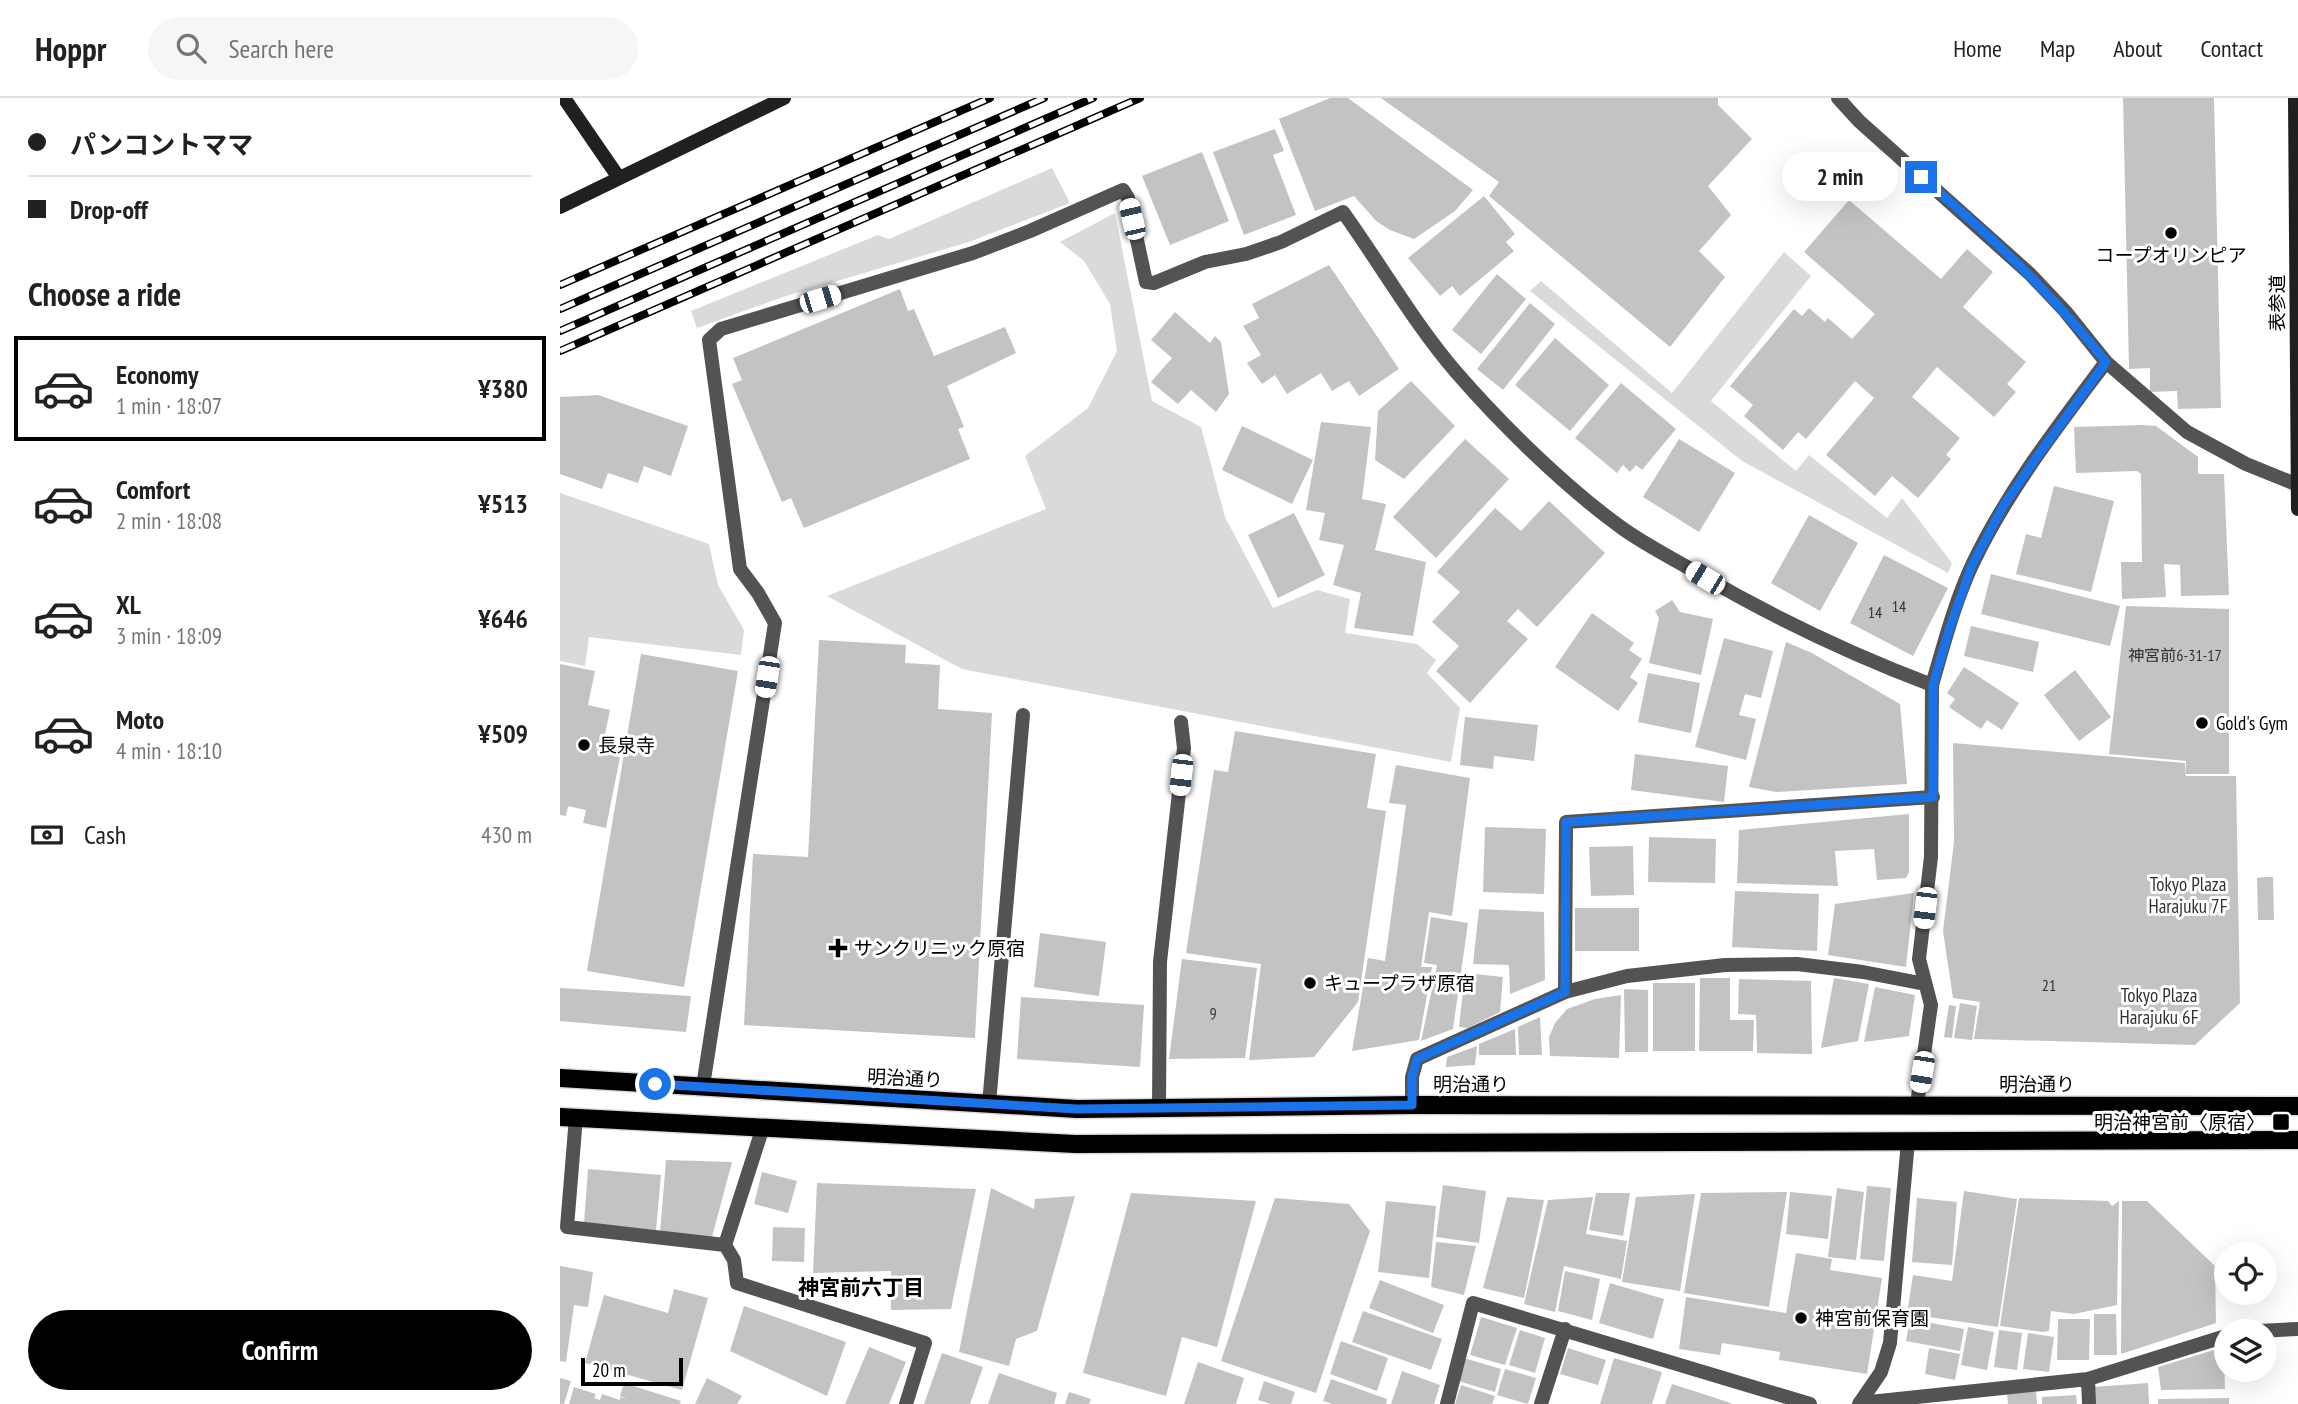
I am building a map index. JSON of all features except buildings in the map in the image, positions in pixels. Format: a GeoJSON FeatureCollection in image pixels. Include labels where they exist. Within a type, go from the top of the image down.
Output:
{"type":"FeatureCollection","features":[{"type":"Feature","properties":{"kind":"main road"},"geometry":{"type":"LineString","coordinates":[[564,98],[620,178]]}},
{"type":"Feature","properties":{"kind":"main road"},"geometry":{"type":"LineString","coordinates":[[560,207],[784,98]]}},
{"type":"Feature","properties":{"kind":"main road","name":"表参道"},"geometry":{"type":"LineString","coordinates":[[2295,98],[2298,509]]}},
{"type":"Feature","properties":{"kind":"main road","name":"明治通り"},"geometry":{"type":"LineString","coordinates":[[560,1079],[1077,1109],[1412,1105],[2298,1106]]}},
{"type":"Feature","properties":{"kind":"main road"},"geometry":{"type":"LineString","coordinates":[[568,1117],[1075,1144],[2298,1140]]}},
{"type":"Feature","properties":{"kind":"street"},"geometry":{"type":"LineString","coordinates":[[1838,98],[1859,121],[2030,274],[2065,311],[2106,362],[2187,432],[2246,464],[2298,485]]}},
{"type":"Feature","properties":{"kind":"street"},"geometry":{"type":"LineString","coordinates":[[703,1086],[775,623],[740,569],[709,340],[721,329],[973,253],[1123,190],[1128,198],[1146,282],[1154,283],[1205,262],[1246,254],[1281,242],[1343,212],[1432,342],[1457,373],[1572,488],[1612,520],[1658,550],[1749,603],[1882,666],[1933,685]]}},
{"type":"Feature","properties":{"kind":"street"},"geometry":{"type":"LineString","coordinates":[[1917,1104],[1931,1005],[1919,959],[1931,857],[1933,685],[1972,565],[2004,505],[2041,449],[2106,362]]}},
{"type":"Feature","properties":{"kind":"street"},"geometry":{"type":"LineString","coordinates":[[989,1104],[1023,715]]}},
{"type":"Feature","properties":{"kind":"street"},"geometry":{"type":"LineString","coordinates":[[1159,1109],[1160,962],[1184,748],[1181,722]]}},
{"type":"Feature","properties":{"kind":"street"},"geometry":{"type":"LineString","coordinates":[[1565,992],[1566,822],[1933,797]]}},
{"type":"Feature","properties":{"kind":"street"},"geometry":{"type":"LineString","coordinates":[[1412,1105],[1412,1077],[1417,1059],[1565,992],[1627,976],[1725,965],[1797,964],[1863,972],[1925,984]]}},
{"type":"Feature","properties":{"kind":"street"},"geometry":{"type":"LineString","coordinates":[[568,1117],[567,1227],[725,1245]]}},
{"type":"Feature","properties":{"kind":"street"},"geometry":{"type":"LineString","coordinates":[[763,1127],[725,1245],[734,1260],[737,1283],[925,1343],[906,1404]]}},
{"type":"Feature","properties":{"kind":"street"},"geometry":{"type":"LineString","coordinates":[[1860,1403],[1881,1372],[1890,1343],[1908,1140]]}},
{"type":"Feature","properties":{"kind":"street"},"geometry":{"type":"LineString","coordinates":[[1447,1404],[1473,1303],[1810,1404]]}},
{"type":"Feature","properties":{"kind":"street"},"geometry":{"type":"LineString","coordinates":[[1541,1404],[1565,1329]]}},
{"type":"Feature","properties":{"kind":"street"},"geometry":{"type":"LineString","coordinates":[[2277,1330],[2298,1329]]}},
{"type":"Feature","properties":{"kind":"street"},"geometry":{"type":"LineString","coordinates":[[1860,1403],[2088,1379],[2214,1340]]}},
{"type":"Feature","properties":{"kind":"street"},"geometry":{"type":"LineString","coordinates":[[2088,1379],[2089,1404]]}},
{"type":"Feature","properties":{"kind":"shaded area"},"geometry":{"type":"Polygon","coordinates":[[[1052,168],[1070,203],[969,242],[783,297],[697,328],[691,311],[878,235],[889,239],[1052,168]]]}},
{"type":"Feature","properties":{"kind":"shaded area"},"geometry":{"type":"Polygon","coordinates":[[[1115,213],[1152,401],[1201,427],[1225,517],[1273,608],[1317,590],[1350,599],[1345,633],[1417,644],[1436,660],[1427,673],[1460,708],[1451,762],[962,669],[827,596],[1046,509],[1025,456],[1088,408],[1117,351],[1110,304],[1084,261],[1060,242],[1115,213]]]}},
{"type":"Feature","properties":{"kind":"shaded area"},"geometry":{"type":"Polygon","coordinates":[[[1784,252],[1811,276],[1711,401],[1796,471],[1809,455],[1887,518],[1902,498],[1952,563],[1948,573],[1742,461],[1530,291],[1541,281],[1672,393],[1784,252]]]}},
{"type":"Feature","properties":{"kind":"shaded area"},"geometry":{"type":"Polygon","coordinates":[[[560,493],[709,544],[718,585],[744,630],[741,655],[589,637],[585,666],[560,661],[560,493]]]}},
{"type":"Feature","properties":{"kind":"railway"},"geometry":{"type":"LineString","coordinates":[[560,285],[990,98]]}},
{"type":"Feature","properties":{"kind":"railway"},"geometry":{"type":"LineString","coordinates":[[560,309],[1044,98]]}},
{"type":"Feature","properties":{"kind":"railway"},"geometry":{"type":"LineString","coordinates":[[560,331],[1093,98]]}},
{"type":"Feature","properties":{"kind":"railway"},"geometry":{"type":"LineString","coordinates":[[560,351],[1140,98]]}},
{"type":"Feature","properties":{"kind":"place","name":"コープオリンピア"},"geometry":{"type":"Point","coordinates":[2171,233]}},
{"type":"Feature","properties":{"kind":"place","name":"Gold's Gym"},"geometry":{"type":"Point","coordinates":[2202,723]}},
{"type":"Feature","properties":{"kind":"place","name":"長泉寺"},"geometry":{"type":"Point","coordinates":[584,745]}},
{"type":"Feature","properties":{"kind":"place","name":"サンクリニック原宿"},"geometry":{"type":"Point","coordinates":[838,948]}},
{"type":"Feature","properties":{"kind":"place","name":"キュープラザ原宿"},"geometry":{"type":"Point","coordinates":[1310,983]}},
{"type":"Feature","properties":{"kind":"place","name":"明治神宮前〈原宿〉"},"geometry":{"type":"Point","coordinates":[2281,1122]}},
{"type":"Feature","properties":{"kind":"place","name":"神宮前保育園"},"geometry":{"type":"Point","coordinates":[1801,1318]}},
{"type":"Feature","properties":{"kind":"district","name":"神宮前六丁目"},"geometry":{"type":"Point","coordinates":[861,1288]}},
{"type":"Feature","properties":{"kind":"route"},"geometry":{"type":"LineString","coordinates":[[655,1084],[1077,1109],[1412,1105],[1412,1077],[1417,1059],[1565,992],[1566,822],[1933,797],[1933,685],[1972,565],[2004,505],[2049,438],[2106,362],[2065,311],[2030,274],[1975,222],[1921,177]]}},
{"type":"Feature","properties":{"kind":"park label","name":"Tokyo Plaza Harajuku 7F"},"geometry":{"type":"Point","coordinates":[2188,895]}},
{"type":"Feature","properties":{"kind":"park label","name":"Tokyo Plaza Harajuku 6F"},"geometry":{"type":"Point","coordinates":[2159,1006]}}]}
